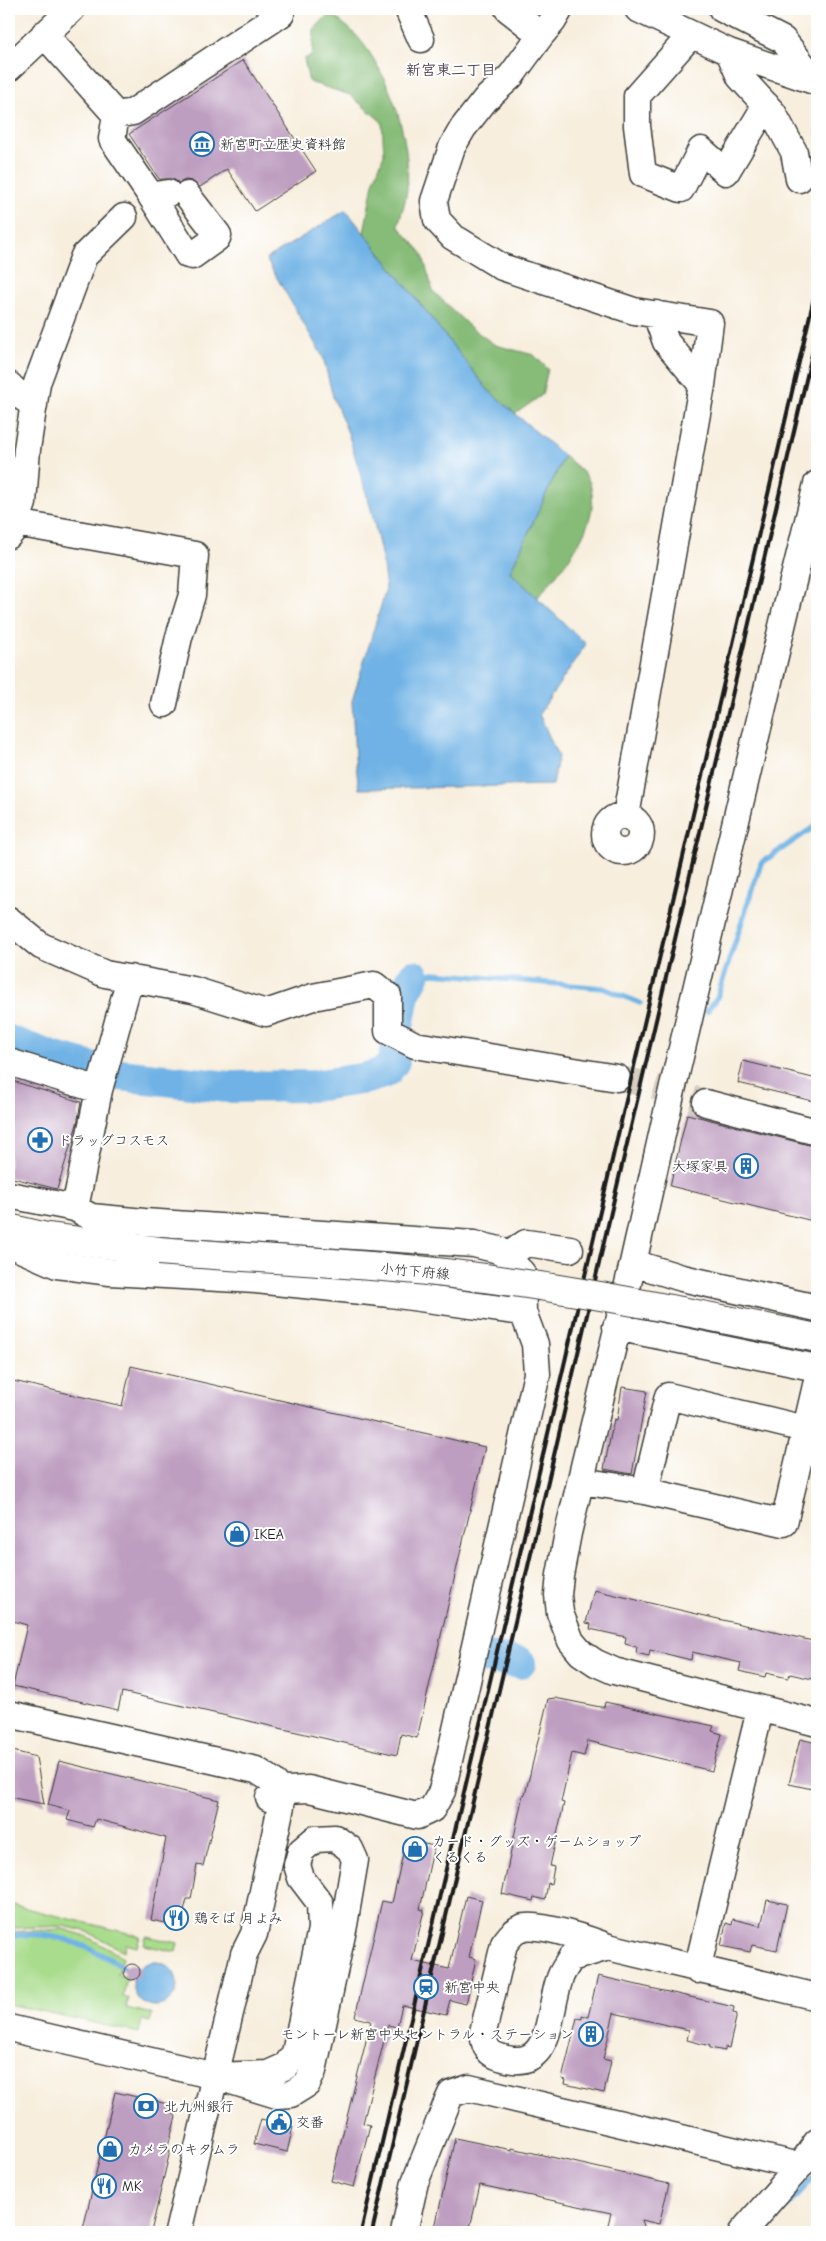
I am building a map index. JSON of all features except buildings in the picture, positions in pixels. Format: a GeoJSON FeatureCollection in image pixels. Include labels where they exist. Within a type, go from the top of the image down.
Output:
{"type":"FeatureCollection","features":[{"type":"Feature","properties":{"kind":"main road","name":"小竹下府線"},"geometry":{"type":"LineString","coordinates":[[9,1228],[47,1237],[159,1251],[427,1272],[555,1288],[698,1313],[817,1338]]}},
{"type":"Feature","properties":{"kind":"street"},"geometry":{"type":"LineString","coordinates":[[9,68],[72,9]]}},
{"type":"Feature","properties":{"kind":"street"},"geometry":{"type":"LineString","coordinates":[[116,115],[133,112],[282,14],[276,9]]}},
{"type":"Feature","properties":{"kind":"street"},"geometry":{"type":"LineString","coordinates":[[408,9],[421,39]]}},
{"type":"Feature","properties":{"kind":"street"},"geometry":{"type":"LineString","coordinates":[[508,9],[541,35]]}},
{"type":"Feature","properties":{"kind":"street"},"geometry":{"type":"LineString","coordinates":[[560,9],[511,76],[484,100],[463,128],[452,147],[434,201],[437,220],[453,237],[502,267],[634,311],[710,323],[702,384],[626,816]]}},
{"type":"Feature","properties":{"kind":"street"},"geometry":{"type":"LineString","coordinates":[[645,9],[691,35],[729,52],[817,82]]}},
{"type":"Feature","properties":{"kind":"street"},"geometry":{"type":"LineString","coordinates":[[722,9],[783,40],[817,82]]}},
{"type":"Feature","properties":{"kind":"street"},"geometry":{"type":"LineString","coordinates":[[44,34],[116,115]]}},
{"type":"Feature","properties":{"kind":"street"},"geometry":{"type":"LineString","coordinates":[[691,35],[638,96],[637,126],[643,174],[681,189],[701,150],[726,172],[766,105]]}},
{"type":"Feature","properties":{"kind":"street"},"geometry":{"type":"LineString","coordinates":[[729,52],[740,77],[773,113],[794,152],[799,180]]}},
{"type":"Feature","properties":{"kind":"street"},"geometry":{"type":"LineString","coordinates":[[116,115],[112,139],[169,195]]}},
{"type":"Feature","properties":{"kind":"street"},"geometry":{"type":"LineString","coordinates":[[124,218],[84,256],[37,383],[22,502],[12,529],[195,555],[192,595],[179,637],[164,704]]}},
{"type":"Feature","properties":{"kind":"street"},"geometry":{"type":"LineString","coordinates":[[656,314],[666,342],[702,384]]}},
{"type":"Feature","properties":{"kind":"street"},"geometry":{"type":"LineString","coordinates":[[9,385],[19,395],[34,405]]}},
{"type":"Feature","properties":{"kind":"street"},"geometry":{"type":"LineString","coordinates":[[817,484],[692,1002],[633,1263],[616,1327],[568,1533],[558,1595],[562,1620],[570,1641],[581,1653],[596,1664],[614,1671],[760,1710],[817,1723]]}},
{"type":"Feature","properties":{"kind":"street"},"geometry":{"type":"LineString","coordinates":[[9,920],[41,946],[105,974],[193,990],[266,1013],[313,997],[374,985],[388,996],[388,1031],[415,1044],[617,1078]]}},
{"type":"Feature","properties":{"kind":"street"},"geometry":{"type":"LineString","coordinates":[[75,1208],[99,1090],[130,978]]}},
{"type":"Feature","properties":{"kind":"street"},"geometry":{"type":"LineString","coordinates":[[9,1062],[99,1090]]}},
{"type":"Feature","properties":{"kind":"street"},"geometry":{"type":"LineString","coordinates":[[706,1103],[817,1132]]}},
{"type":"Feature","properties":{"kind":"street"},"geometry":{"type":"LineString","coordinates":[[9,1195],[75,1208],[91,1217],[474,1244],[498,1250],[522,1273],[523,1312],[534,1344],[538,1374],[442,1791],[432,1809],[417,1816],[309,1789],[275,1795],[244,1777],[9,1725]]}},
{"type":"Feature","properties":{"kind":"street"},"geometry":{"type":"LineString","coordinates":[[506,1257],[526,1243],[570,1249]]}},
{"type":"Feature","properties":{"kind":"street"},"geometry":{"type":"LineString","coordinates":[[9,1244],[57,1265],[110,1272],[266,1281],[390,1294],[523,1312]]}},
{"type":"Feature","properties":{"kind":"street"},"geometry":{"type":"LineString","coordinates":[[633,1263],[682,1278],[817,1308]]}},
{"type":"Feature","properties":{"kind":"street"},"geometry":{"type":"LineString","coordinates":[[616,1327],[817,1368]]}},
{"type":"Feature","properties":{"kind":"street"},"geometry":{"type":"LineString","coordinates":[[581,1482],[645,1491],[784,1523],[817,1381]]}},
{"type":"Feature","properties":{"kind":"street"},"geometry":{"type":"LineString","coordinates":[[645,1491],[668,1396],[805,1429]]}},
{"type":"Feature","properties":{"kind":"street"},"geometry":{"type":"LineString","coordinates":[[698,1970],[760,1710]]}},
{"type":"Feature","properties":{"kind":"street"},"geometry":{"type":"LineString","coordinates":[[9,1714],[256,1770],[273,1780],[275,1795],[281,1806],[254,1934],[244,1954],[178,2232]]}},
{"type":"Feature","properties":{"kind":"street"},"geometry":{"type":"LineString","coordinates":[[9,2028],[214,2076],[278,2095],[291,2094],[307,2084],[313,2071],[340,1944],[354,1860],[350,1849],[336,1838],[315,1839],[301,1851],[298,1865],[301,1878],[320,1903],[321,1930],[295,2053],[286,2066],[268,2074],[214,2076]]}},
{"type":"Feature","properties":{"kind":"street"},"geometry":{"type":"LineString","coordinates":[[608,1948],[572,1958],[560,1977],[543,2044],[536,2055],[525,2059],[511,2059],[497,2056],[488,2050],[484,2042],[483,2032],[504,1944],[510,1934],[523,1927],[535,1927],[590,1940],[608,1948],[817,1997]]}},
{"type":"Feature","properties":{"kind":"street"},"geometry":{"type":"LineString","coordinates":[[404,2232],[415,2182],[447,2102],[452,2094],[469,2088],[800,2166]]}},
{"type":"Feature","properties":{"kind":"street"},"geometry":{"type":"LineString","coordinates":[[742,2232],[800,2166],[817,2142]]}},
{"type":"Feature","properties":{"kind":"green space"},"geometry":{"type":"Polygon","coordinates":[[[330,13],[353,32],[368,50],[379,68],[396,107],[406,149],[408,170],[405,203],[398,226],[422,253],[433,291],[470,327],[495,345],[534,355],[548,369],[542,395],[515,414],[488,390],[364,233],[373,183],[384,154],[382,122],[350,95],[309,82],[304,59],[312,56],[314,29],[330,13]]]}},
{"type":"Feature","properties":{"kind":"green space"},"geometry":{"type":"Polygon","coordinates":[[[564,456],[579,468],[590,484],[592,499],[591,515],[577,546],[568,560],[537,598],[510,572],[564,456]]]}},
{"type":"Feature","properties":{"kind":"green space"},"geometry":{"type":"Polygon","coordinates":[[[9,1904],[140,1936],[137,1947],[126,1944],[124,1951],[88,1932],[64,1926],[13,1928],[9,1919],[9,1904]]]}},
{"type":"Feature","properties":{"kind":"green space"},"geometry":{"type":"Polygon","coordinates":[[[63,1929],[86,1936],[123,1957],[118,1975],[127,1977],[123,1997],[129,1998],[126,2008],[152,2014],[150,2022],[142,2020],[139,2033],[9,2004],[9,1932],[63,1929]]]}},
{"type":"Feature","properties":{"kind":"green space"},"geometry":{"type":"Polygon","coordinates":[[[146,1936],[178,1943],[176,1952],[144,1945],[146,1936]]]}},
{"type":"Feature","properties":{"kind":"water"},"geometry":{"type":"Polygon","coordinates":[[[346,210],[488,390],[564,456],[510,572],[586,644],[539,714],[558,756],[553,785],[359,789],[355,758],[352,701],[386,589],[382,558],[371,509],[348,433],[333,397],[323,357],[266,259],[346,210]]]}},
{"type":"Feature","properties":{"kind":"water"},"geometry":{"type":"Polygon","coordinates":[[[159,1962],[171,1968],[176,1975],[176,1993],[171,2000],[164,2005],[151,2006],[143,2003],[136,1996],[133,1980],[136,1972],[143,1965],[159,1962]]]}},
{"type":"Feature","properties":{"kind":"waterway"},"geometry":{"type":"LineString","coordinates":[[707,1011],[717,998],[761,863],[817,825]]}},
{"type":"Feature","properties":{"kind":"waterway"},"geometry":{"type":"LineString","coordinates":[[390,980],[434,973],[603,988],[640,1003]]}},
{"type":"Feature","properties":{"kind":"waterway"},"geometry":{"type":"LineString","coordinates":[[398,1027],[404,994],[414,976]]}},
{"type":"Feature","properties":{"kind":"waterway"},"geometry":{"type":"LineString","coordinates":[[9,1041],[52,1057],[89,1067]]}},
{"type":"Feature","properties":{"kind":"waterway"},"geometry":{"type":"LineString","coordinates":[[120,1075],[228,1087],[313,1086],[367,1078],[386,1072],[394,1061],[395,1052]]}},
{"type":"Feature","properties":{"kind":"waterway"},"geometry":{"type":"LineString","coordinates":[[483,1657],[520,1663]]}},
{"type":"Feature","properties":{"kind":"waterway"},"geometry":{"type":"LineString","coordinates":[[9,1937],[45,1935],[62,1939],[94,1951],[141,1978]]}},
{"type":"Feature","properties":{"kind":"waterway"},"geometry":{"type":"LineString","coordinates":[[766,2232],[785,2208],[817,2174]]}},
{"type":"Feature","properties":{"kind":"tunnel"},"geometry":{"type":"LineString","coordinates":[[617,1078],[655,1086],[706,1103]]}},
{"type":"Feature","properties":{"kind":"railway"},"geometry":{"type":"LineString","coordinates":[[361,2232],[817,285]]}},
{"type":"Feature","properties":{"kind":"railway"},"geometry":{"type":"LineString","coordinates":[[372,2232],[817,333]]}},
{"type":"Feature","properties":{"kind":"place","name":"新宮町立歴史資料館"},"geometry":{"type":"Point","coordinates":[202,144]}},
{"type":"Feature","properties":{"kind":"place","name":"ドラッグコスモス"},"geometry":{"type":"Point","coordinates":[40,1140]}},
{"type":"Feature","properties":{"kind":"place","name":"大塚家具"},"geometry":{"type":"Point","coordinates":[746,1166]}},
{"type":"Feature","properties":{"kind":"place","name":"IKEA"},"geometry":{"type":"Point","coordinates":[237,1534]}},
{"type":"Feature","properties":{"kind":"place","name":"カード・グッズ・ゲームショップ くるくる"},"geometry":{"type":"Point","coordinates":[415,1849]}},
{"type":"Feature","properties":{"kind":"place","name":"鶏そば 月よみ"},"geometry":{"type":"Point","coordinates":[176,1918]}},
{"type":"Feature","properties":{"kind":"place","name":"新宮中央"},"geometry":{"type":"Point","coordinates":[426,1987]}},
{"type":"Feature","properties":{"kind":"place","name":"モントーレ新宮中央セントラル・ステーション"},"geometry":{"type":"Point","coordinates":[591,2034]}},
{"type":"Feature","properties":{"kind":"place","name":"北九州銀行"},"geometry":{"type":"Point","coordinates":[146,2106]}},
{"type":"Feature","properties":{"kind":"place","name":"交番"},"geometry":{"type":"Point","coordinates":[279,2122]}},
{"type":"Feature","properties":{"kind":"place","name":"カメラのキタムラ"},"geometry":{"type":"Point","coordinates":[110,2149]}},
{"type":"Feature","properties":{"kind":"place","name":"MK"},"geometry":{"type":"Point","coordinates":[104,2186]}},
{"type":"Feature","properties":{"kind":"district","name":"新宮東二丁目"},"geometry":{"type":"Point","coordinates":[451,70]}}]}
